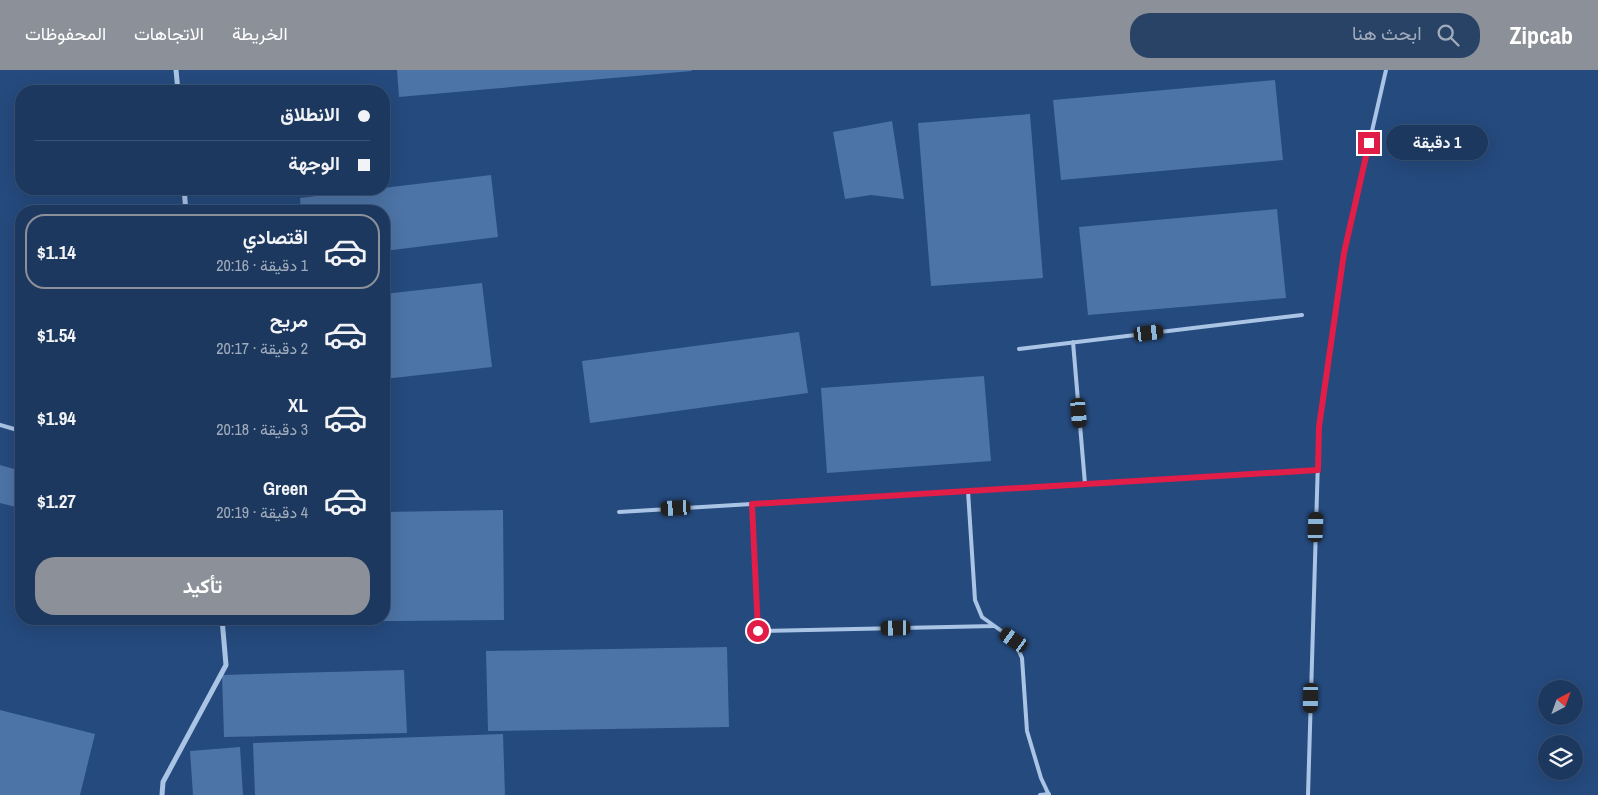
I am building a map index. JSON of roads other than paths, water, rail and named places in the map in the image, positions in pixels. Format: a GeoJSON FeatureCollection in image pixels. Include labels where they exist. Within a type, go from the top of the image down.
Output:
{"type":"FeatureCollection","features":[{"type":"Feature","properties":{"kind":"street"},"geometry":{"type":"LineString","coordinates":[[176,70],[177,85]]}},
{"type":"Feature","properties":{"kind":"street"},"geometry":{"type":"LineString","coordinates":[[162,795],[162,782],[226,665],[223,625]]}},
{"type":"Feature","properties":{"kind":"lane"},"geometry":{"type":"LineString","coordinates":[[1308,795],[1319,427],[1344,253],[1386,70]]}},
{"type":"Feature","properties":{"kind":"lane"},"geometry":{"type":"LineString","coordinates":[[1019,349],[1302,315]]}},
{"type":"Feature","properties":{"kind":"lane"},"geometry":{"type":"LineString","coordinates":[[1073,342],[1085,484]]}},
{"type":"Feature","properties":{"kind":"lane"},"geometry":{"type":"LineString","coordinates":[[0,425],[15,429]]}},
{"type":"Feature","properties":{"kind":"lane"},"geometry":{"type":"LineString","coordinates":[[620,512],[1318,470]]}},
{"type":"Feature","properties":{"kind":"lane"},"geometry":{"type":"LineString","coordinates":[[968,491],[975,600],[982,617],[1014,640],[1022,658],[1027,731],[1041,778],[1049,795],[1040,795]]}},
{"type":"Feature","properties":{"kind":"lane"},"geometry":{"type":"LineString","coordinates":[[752,504],[758,631],[994,626]]}}]}
